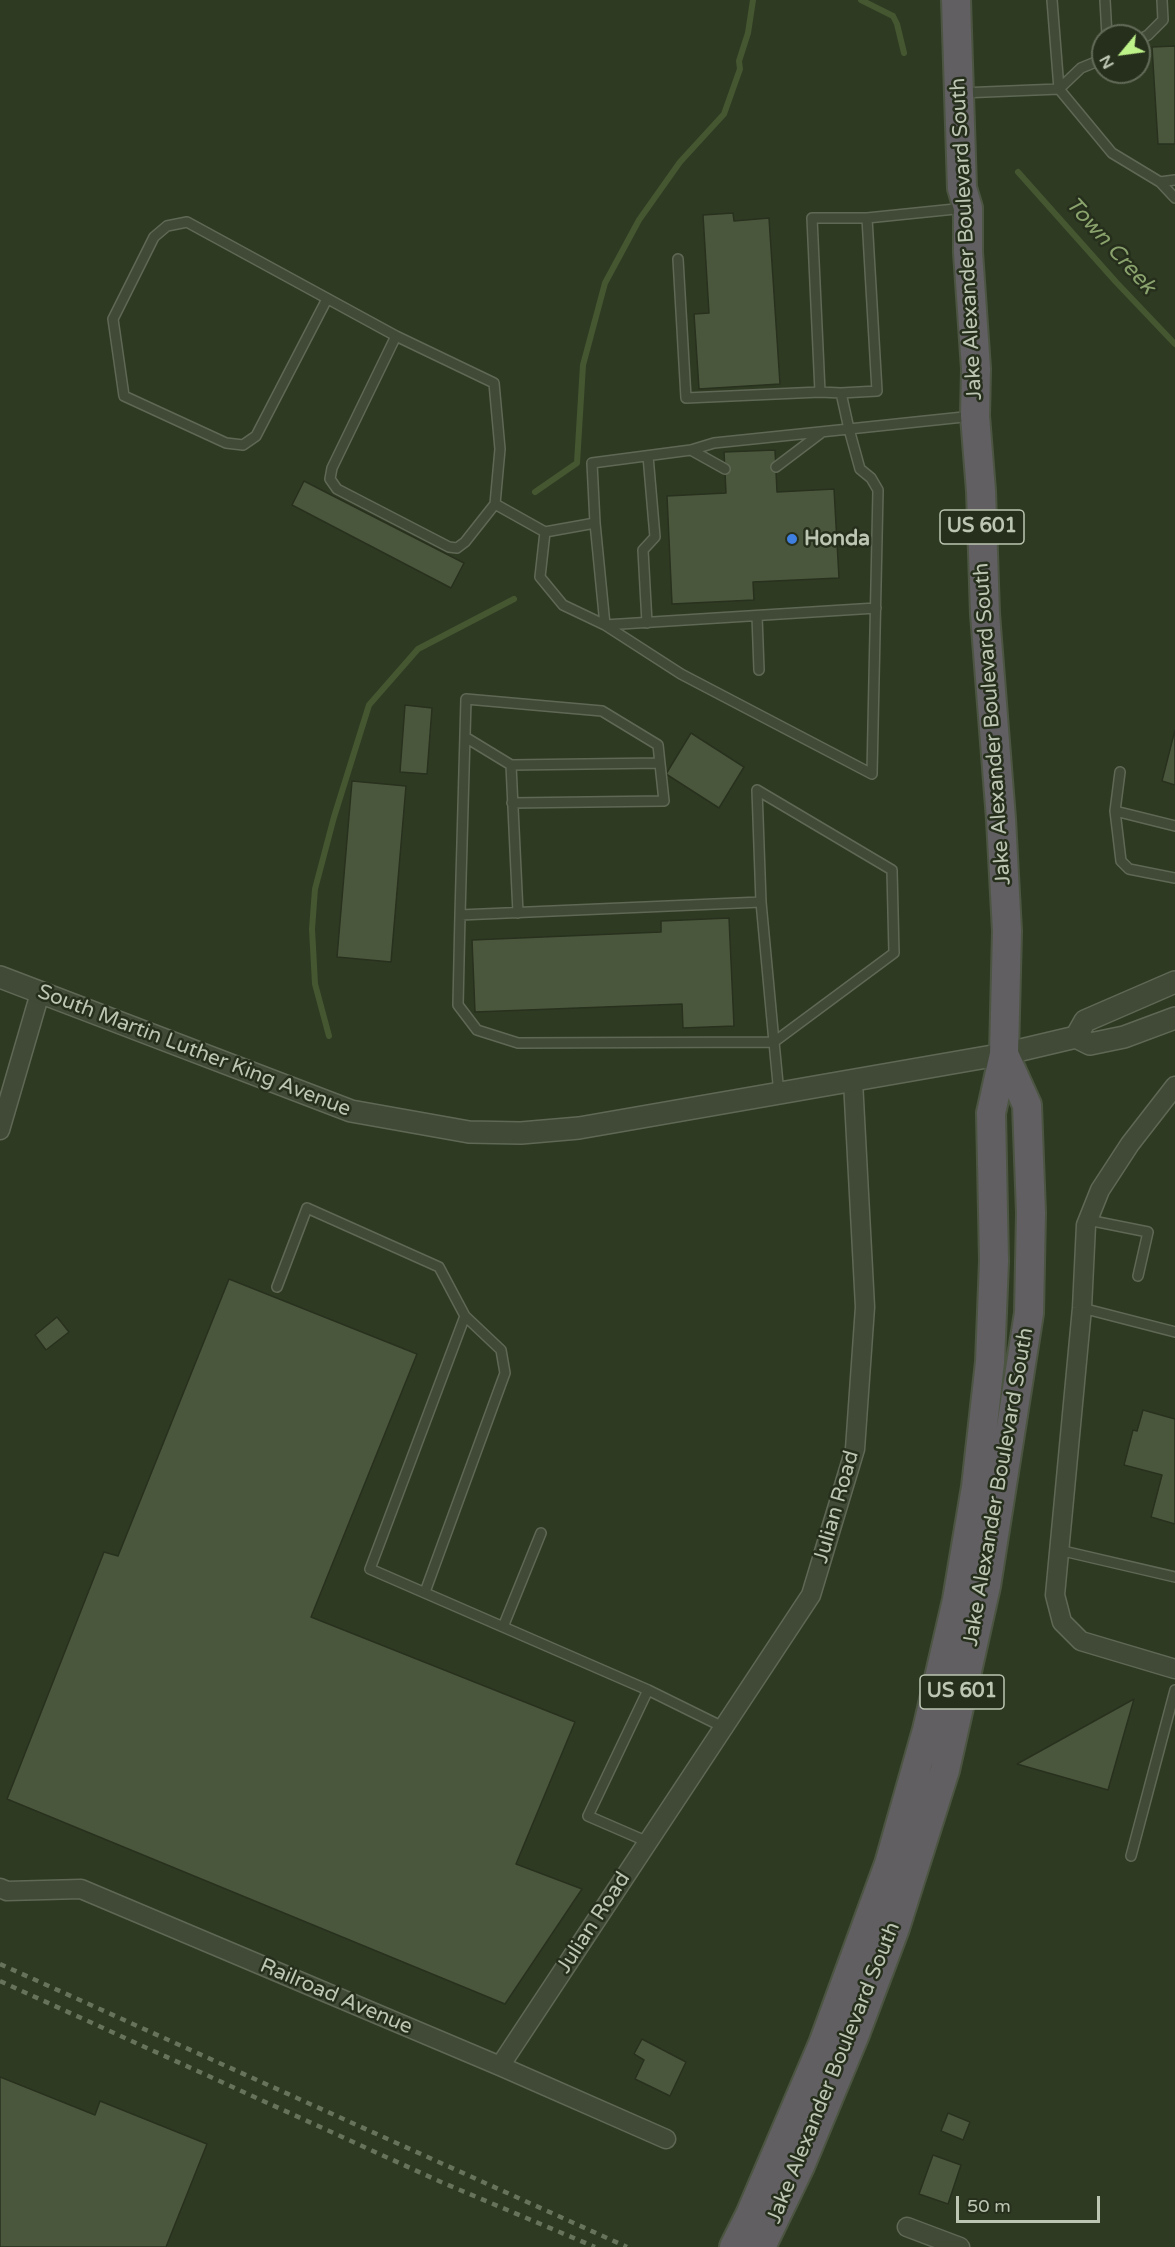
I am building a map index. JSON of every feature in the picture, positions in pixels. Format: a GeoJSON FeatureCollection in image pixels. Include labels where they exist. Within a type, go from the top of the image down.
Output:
{"type":"FeatureCollection","features":[{"type":"Feature","properties":{"kind":"highway","name":"Jake Alexander Boulevard South"},"geometry":{"type":"LineString","coordinates":[[734,2247],[750,2215],[823,2044],[890,1864],[927,1730],[957,1600],[976,1487],[990,1362],[994,1261],[991,1113],[1004,1054],[1007,931],[986,625],[981,491],[975,416],[976,369],[968,252],[968,208],[962,188],[956,0]]}},
{"type":"Feature","properties":{"kind":"highway","name":"Jake Alexander Boulevard South"},"geometry":{"type":"LineString","coordinates":[[760,2247],[800,2166],[855,2034],[895,1928],[945,1770],[986,1586],[1029,1313],[1031,1213],[1027,1105],[1004,1054]]}},
{"type":"Feature","properties":{"kind":"highway"},"geometry":{"type":"LineString","coordinates":[[777,2247],[810,2172],[855,2034]]}},
{"type":"Feature","properties":{"kind":"street","name":"South Martin Luther King Avenue"},"geometry":{"type":"LineString","coordinates":[[0,978],[351,1112],[469,1132],[521,1133],[579,1128],[853,1081]]}},
{"type":"Feature","properties":{"kind":"street"},"geometry":{"type":"LineString","coordinates":[[1076,1037],[1085,1021],[1175,982]]}},
{"type":"Feature","properties":{"kind":"street"},"geometry":{"type":"LineString","coordinates":[[0,1130],[40,993]]}},
{"type":"Feature","properties":{"kind":"street"},"geometry":{"type":"LineString","coordinates":[[853,1081],[1004,1054],[1076,1037],[1090,1044],[1124,1037],[1175,1018]]}},
{"type":"Feature","properties":{"kind":"street","name":"Julian Road"},"geometry":{"type":"LineString","coordinates":[[500,2066],[811,1595],[855,1449],[865,1307],[853,1081]]}},
{"type":"Feature","properties":{"kind":"street"},"geometry":{"type":"LineString","coordinates":[[1175,1086],[1130,1144],[1100,1190],[1086,1225],[1082,1308],[1055,1595],[1062,1623],[1081,1641],[1175,1669]]}},
{"type":"Feature","properties":{"kind":"street","name":"Railroad Avenue"},"geometry":{"type":"LineString","coordinates":[[0,1888],[7,1891],[81,1889],[500,2066],[666,2139]]}},
{"type":"Feature","properties":{"kind":"street"},"geometry":{"type":"LineString","coordinates":[[907,2227],[960,2247]]}},
{"type":"Feature","properties":{"kind":"lane"},"geometry":{"type":"LineString","coordinates":[[1052,0],[1059,89],[1112,153],[1160,182],[1175,198]]}},
{"type":"Feature","properties":{"kind":"lane"},"geometry":{"type":"LineString","coordinates":[[1105,0],[1106,24]]}},
{"type":"Feature","properties":{"kind":"lane"},"geometry":{"type":"LineString","coordinates":[[1151,32],[1163,20],[1162,0]]}},
{"type":"Feature","properties":{"kind":"lane"},"geometry":{"type":"LineString","coordinates":[[959,93],[1059,89],[1081,68],[1091,64]]}},
{"type":"Feature","properties":{"kind":"lane"},"geometry":{"type":"LineString","coordinates":[[1160,182],[1175,180]]}},
{"type":"Feature","properties":{"kind":"lane"},"geometry":{"type":"LineString","coordinates":[[820,392],[812,218],[867,218],[968,208]]}},
{"type":"Feature","properties":{"kind":"lane"},"geometry":{"type":"LineString","coordinates":[[678,260],[686,398],[878,391],[867,218]]}},
{"type":"Feature","properties":{"kind":"lane"},"geometry":{"type":"LineString","coordinates":[[327,298],[256,436],[243,445],[226,443],[124,396],[113,319],[154,237],[167,226],[187,222],[327,298],[396,336],[494,383],[500,448],[495,504],[465,542],[457,548],[449,547],[337,489],[330,479],[332,468],[396,336]]}},
{"type":"Feature","properties":{"kind":"lane"},"geometry":{"type":"LineString","coordinates":[[545,532],[540,577],[563,605],[605,626],[681,674],[872,774],[878,490],[872,478],[860,469],[841,393]]}},
{"type":"Feature","properties":{"kind":"lane"},"geometry":{"type":"LineString","coordinates":[[605,626],[592,463],[691,450],[714,443],[975,416]]}},
{"type":"Feature","properties":{"kind":"lane"},"geometry":{"type":"LineString","coordinates":[[776,467],[823,432]]}},
{"type":"Feature","properties":{"kind":"lane"},"geometry":{"type":"LineString","coordinates":[[691,450],[725,469]]}},
{"type":"Feature","properties":{"kind":"lane"},"geometry":{"type":"LineString","coordinates":[[648,456],[655,537],[643,550],[648,623]]}},
{"type":"Feature","properties":{"kind":"lane"},"geometry":{"type":"LineString","coordinates":[[495,504],[545,532],[595,523]]}},
{"type":"Feature","properties":{"kind":"lane"},"geometry":{"type":"LineString","coordinates":[[605,626],[876,608]]}},
{"type":"Feature","properties":{"kind":"lane"},"geometry":{"type":"LineString","coordinates":[[757,616],[759,670]]}},
{"type":"Feature","properties":{"kind":"lane"},"geometry":{"type":"LineString","coordinates":[[512,803],[664,801],[658,744],[602,711],[466,699],[458,1005],[477,1030],[518,1043],[774,1042],[894,953],[892,870],[757,790],[761,902],[774,1042],[779,1094]]}},
{"type":"Feature","properties":{"kind":"lane"},"geometry":{"type":"LineString","coordinates":[[465,737],[511,765],[660,763]]}},
{"type":"Feature","properties":{"kind":"lane"},"geometry":{"type":"LineString","coordinates":[[511,765],[518,913]]}},
{"type":"Feature","properties":{"kind":"lane"},"geometry":{"type":"LineString","coordinates":[[1120,772],[1115,811],[1121,861],[1129,869],[1175,878]]}},
{"type":"Feature","properties":{"kind":"lane"},"geometry":{"type":"LineString","coordinates":[[1115,811],[1175,826]]}},
{"type":"Feature","properties":{"kind":"lane"},"geometry":{"type":"LineString","coordinates":[[460,915],[761,902]]}},
{"type":"Feature","properties":{"kind":"lane"},"geometry":{"type":"LineString","coordinates":[[277,1287],[307,1208],[440,1267],[465,1316],[501,1350],[505,1373],[425,1592]]}},
{"type":"Feature","properties":{"kind":"lane"},"geometry":{"type":"LineString","coordinates":[[1088,1220],[1148,1232],[1138,1276]]}},
{"type":"Feature","properties":{"kind":"lane"},"geometry":{"type":"LineString","coordinates":[[1082,1308],[1175,1332]]}},
{"type":"Feature","properties":{"kind":"lane"},"geometry":{"type":"LineString","coordinates":[[465,1316],[370,1569],[648,1690],[723,1727]]}},
{"type":"Feature","properties":{"kind":"lane"},"geometry":{"type":"LineString","coordinates":[[503,1627],[541,1533]]}},
{"type":"Feature","properties":{"kind":"lane"},"geometry":{"type":"LineString","coordinates":[[1059,1550],[1175,1577]]}},
{"type":"Feature","properties":{"kind":"lane"},"geometry":{"type":"LineString","coordinates":[[648,1690],[588,1816],[648,1842]]}},
{"type":"Feature","properties":{"kind":"lane"},"geometry":{"type":"LineString","coordinates":[[1131,1856],[1175,1690]]}},
{"type":"Feature","properties":{"kind":"building"},"geometry":{"type":"Polygon","coordinates":[[[1175,46],[1175,144],[1158,144],[1152,47],[1175,46]]]}},
{"type":"Feature","properties":{"kind":"building"},"geometry":{"type":"Polygon","coordinates":[[[733,213],[734,221],[769,218],[780,384],[699,389],[694,314],[709,313],[703,215],[733,213]]]}},
{"type":"Feature","properties":{"kind":"building"},"geometry":{"type":"Polygon","coordinates":[[[775,450],[777,492],[834,489],[839,578],[753,582],[754,600],[672,604],[667,496],[726,493],[724,452],[775,450]]]}},
{"type":"Feature","properties":{"kind":"building"},"geometry":{"type":"Polygon","coordinates":[[[304,481],[464,563],[451,588],[292,505],[304,481]]]}},
{"type":"Feature","properties":{"kind":"building"},"geometry":{"type":"Polygon","coordinates":[[[405,705],[432,708],[427,774],[400,772],[405,705]]]}},
{"type":"Feature","properties":{"kind":"building"},"geometry":{"type":"Polygon","coordinates":[[[1175,730],[1175,785],[1162,781],[1175,730]]]}},
{"type":"Feature","properties":{"kind":"building"},"geometry":{"type":"Polygon","coordinates":[[[691,733],[744,767],[719,808],[666,774],[691,733]]]}},
{"type":"Feature","properties":{"kind":"building"},"geometry":{"type":"Polygon","coordinates":[[[352,781],[406,786],[391,962],[337,957],[352,781]]]}},
{"type":"Feature","properties":{"kind":"building"},"geometry":{"type":"Polygon","coordinates":[[[729,918],[734,1026],[683,1028],[682,1004],[475,1012],[472,940],[661,932],[661,921],[729,918]]]}},
{"type":"Feature","properties":{"kind":"building"},"geometry":{"type":"Polygon","coordinates":[[[229,1279],[417,1354],[311,1617],[575,1722],[516,1864],[582,1889],[505,2004],[7,1799],[104,1552],[118,1556],[229,1279]]]}},
{"type":"Feature","properties":{"kind":"building"},"geometry":{"type":"Polygon","coordinates":[[[57,1317],[69,1332],[46,1350],[35,1335],[57,1317]]]}},
{"type":"Feature","properties":{"kind":"building"},"geometry":{"type":"Polygon","coordinates":[[[1143,1410],[1175,1419],[1175,1524],[1151,1517],[1162,1475],[1124,1465],[1133,1430],[1137,1431],[1143,1410]]]}},
{"type":"Feature","properties":{"kind":"building"},"geometry":{"type":"Polygon","coordinates":[[[1134,1699],[1108,1790],[1017,1764],[1134,1699]]]}},
{"type":"Feature","properties":{"kind":"building"},"geometry":{"type":"Polygon","coordinates":[[[642,2039],[686,2062],[670,2096],[635,2079],[644,2060],[634,2054],[642,2039]]]}},
{"type":"Feature","properties":{"kind":"building"},"geometry":{"type":"Polygon","coordinates":[[[0,2077],[95,2115],[100,2101],[207,2144],[166,2247],[0,2247],[0,2077]]]}},
{"type":"Feature","properties":{"kind":"building"},"geometry":{"type":"Polygon","coordinates":[[[948,2113],[970,2122],[963,2140],[941,2131],[948,2113]]]}},
{"type":"Feature","properties":{"kind":"building"},"geometry":{"type":"Polygon","coordinates":[[[933,2155],[961,2165],[948,2204],[919,2194],[933,2155]]]}},
{"type":"Feature","properties":{"kind":"waterway"},"geometry":{"type":"LineString","coordinates":[[535,492],[577,463],[583,365],[605,283],[639,220],[680,162],[724,114],[740,69],[739,61],[748,33],[753,0]]}},
{"type":"Feature","properties":{"kind":"waterway","name":"Town Creek"},"geometry":{"type":"LineString","coordinates":[[861,0],[893,16],[904,53]]}},
{"type":"Feature","properties":{"kind":"waterway","name":"Town Creek"},"geometry":{"type":"LineString","coordinates":[[1018,172],[1175,344]]}},
{"type":"Feature","properties":{"kind":"waterway"},"geometry":{"type":"LineString","coordinates":[[329,1036],[315,984],[312,929],[315,889],[334,817],[369,705],[418,649],[514,599]]}},
{"type":"Feature","properties":{"kind":"railway"},"geometry":{"type":"LineString","coordinates":[[0,1964],[627,2247]]}},
{"type":"Feature","properties":{"kind":"railway"},"geometry":{"type":"LineString","coordinates":[[0,1981],[441,2182],[595,2247]]}},
{"type":"Feature","properties":{"kind":"place","name":"Honda"},"geometry":{"type":"Point","coordinates":[792,539]}}]}
